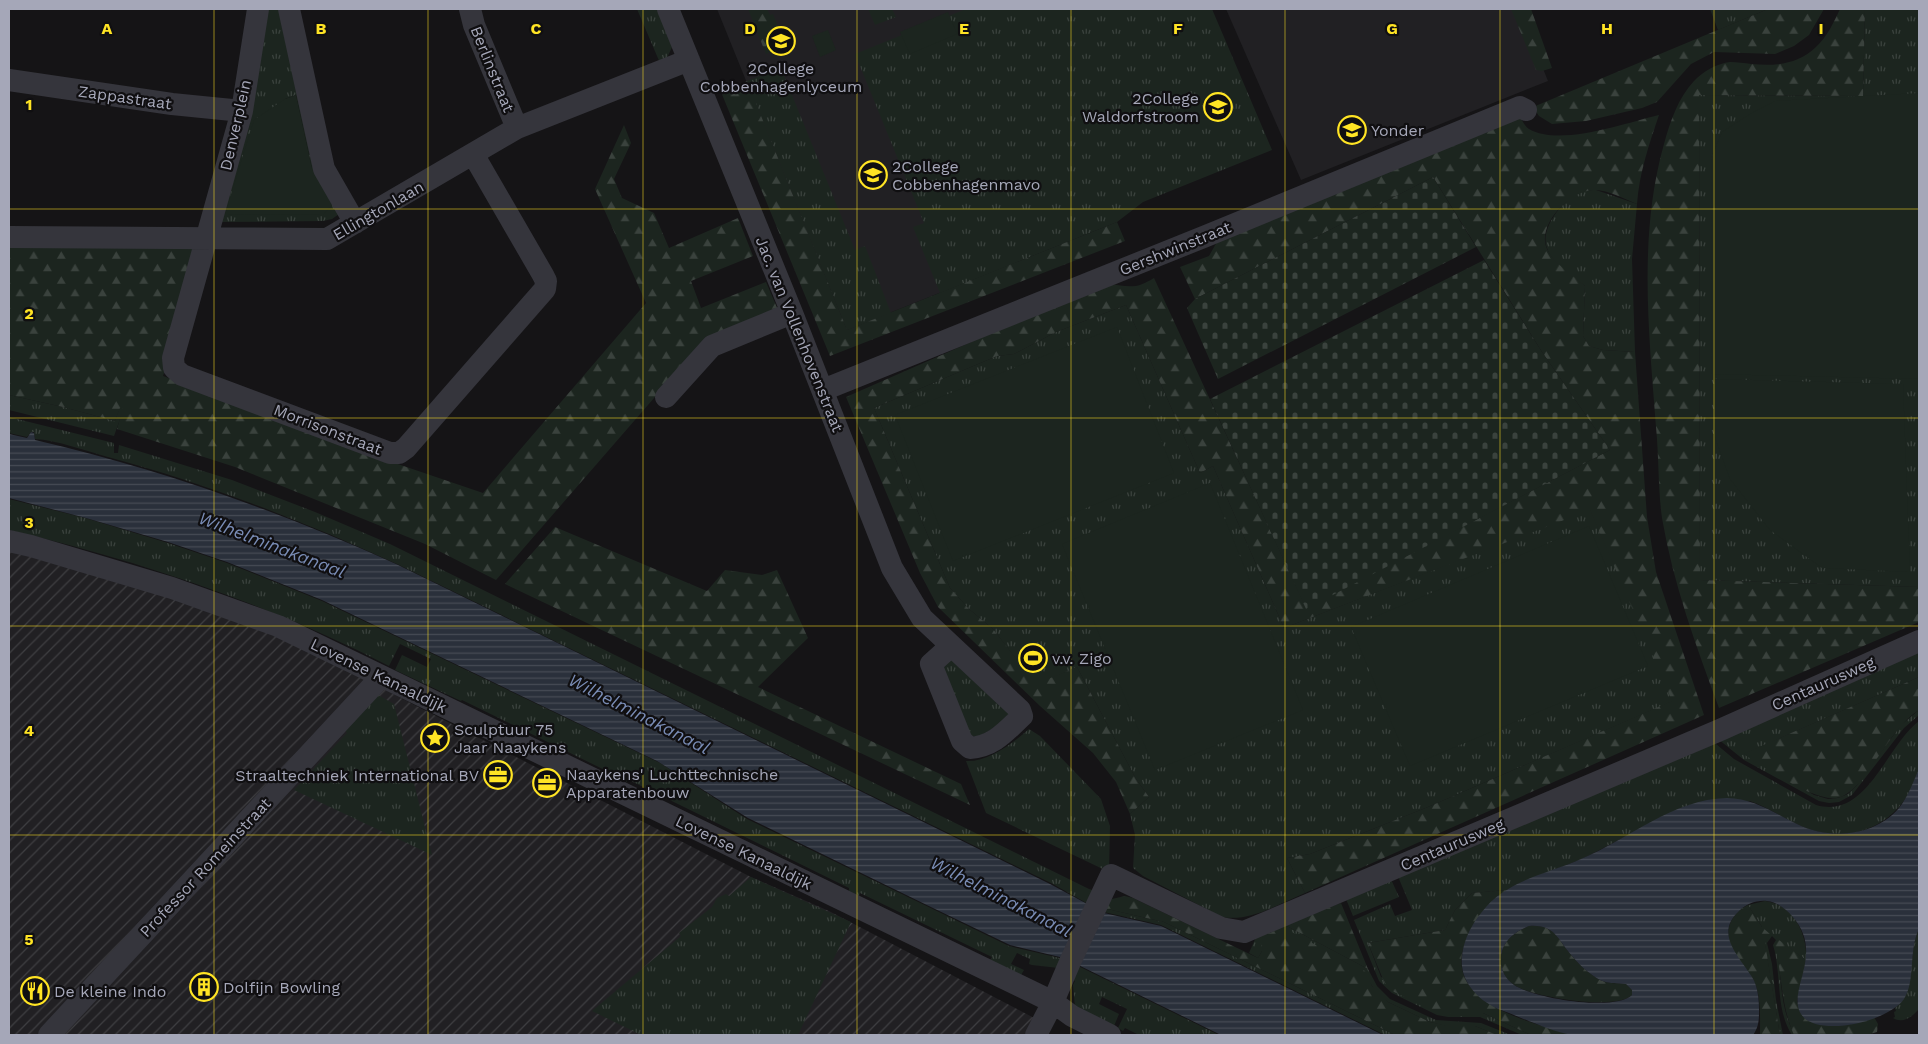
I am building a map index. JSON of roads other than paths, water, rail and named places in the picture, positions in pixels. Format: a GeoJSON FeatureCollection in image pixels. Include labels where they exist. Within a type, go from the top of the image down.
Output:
{"type":"FeatureCollection","features":[{"type":"Feature","properties":{"kind":"street","name":"Denverplein"},"geometry":{"type":"LineString","coordinates":[[205,239],[242,111],[258,9]]}},
{"type":"Feature","properties":{"kind":"street"},"geometry":{"type":"LineString","coordinates":[[289,9],[324,169],[355,223]]}},
{"type":"Feature","properties":{"kind":"street","name":"Berlinstraat"},"geometry":{"type":"LineString","coordinates":[[470,9],[474,25],[517,128]]}},
{"type":"Feature","properties":{"kind":"street","name":"Jac. van Vollenhovenstraat"},"geometry":{"type":"LineString","coordinates":[[668,9],[823,390],[892,568],[922,618],[1022,713],[1022,716],[1012,725],[994,741],[985,746],[970,748],[962,741],[931,664],[951,646]]}},
{"type":"Feature","properties":{"kind":"street","name":"Ellingtonlaan"},"geometry":{"type":"LineString","coordinates":[[9,237],[327,239],[517,128],[690,60]]}},
{"type":"Feature","properties":{"kind":"street","name":"Zappastraat"},"geometry":{"type":"LineString","coordinates":[[9,80],[172,104],[242,111]]}},
{"type":"Feature","properties":{"kind":"street","name":"Gershwinstraat"},"geometry":{"type":"LineString","coordinates":[[823,390],[1206,236],[1520,106],[1526,110]]}},
{"type":"Feature","properties":{"kind":"street","name":"Morrisonstraat"},"geometry":{"type":"LineString","coordinates":[[205,239],[173,358],[174,368],[182,375],[390,453],[399,452],[406,448],[545,289],[546,281],[543,275],[473,154]]}},
{"type":"Feature","properties":{"kind":"street"},"geometry":{"type":"LineString","coordinates":[[666,397],[712,346],[792,313]]}},
{"type":"Feature","properties":{"kind":"street","name":"Lovense Kanaaldijk"},"geometry":{"type":"LineString","coordinates":[[9,541],[172,588],[278,626],[1053,1002],[1072,1016],[1110,1035]]}},
{"type":"Feature","properties":{"kind":"street","name":"Centaurusweg"},"geometry":{"type":"LineString","coordinates":[[1036,1035],[1111,875],[1221,928],[1244,932],[1711,734],[1919,641]]}},
{"type":"Feature","properties":{"kind":"street","name":"Professor Romeinstraat"},"geometry":{"type":"LineString","coordinates":[[49,1035],[381,677]]}},
{"type":"Feature","properties":{"kind":"water","name":"Wilhelminakanaal"},"geometry":{"type":"Polygon","coordinates":[[[31,432],[34,433],[35,440],[128,464],[263,509],[396,564],[1050,884],[1104,913],[1161,926],[1383,1035],[1221,1035],[1064,958],[1010,945],[748,818],[657,761],[322,600],[227,562],[168,542],[9,498],[9,434],[27,438],[31,432]]]}},
{"type":"Feature","properties":{"kind":"water"},"geometry":{"type":"Polygon","coordinates":[[[1919,769],[1919,929],[1914,947],[1908,991],[1900,1004],[1882,1015],[1860,1023],[1841,1026],[1818,1025],[1805,1019],[1801,1014],[1798,1004],[1798,994],[1806,957],[1806,944],[1802,930],[1787,911],[1778,904],[1767,901],[1755,902],[1745,906],[1732,920],[1729,928],[1731,945],[1752,977],[1757,989],[1759,1020],[1753,1035],[1572,1035],[1545,1027],[1485,1002],[1472,990],[1467,982],[1462,966],[1465,941],[1477,919],[1493,900],[1513,886],[1599,851],[1670,812],[1707,800],[1737,799],[1755,803],[1810,829],[1837,834],[1851,833],[1877,825],[1889,818],[1902,804],[1919,769]],[[1529,926],[1520,930],[1504,946],[1501,956],[1502,970],[1514,985],[1524,990],[1555,998],[1592,1003],[1623,1000],[1632,995],[1632,990],[1626,984],[1600,980],[1582,967],[1551,931],[1538,926],[1529,926]]]}},
{"type":"Feature","properties":{"kind":"place","name":"2College Cobbenhagenlyceum"},"geometry":{"type":"Point","coordinates":[781,41]}},
{"type":"Feature","properties":{"kind":"place","name":"2College Waldorfstroom"},"geometry":{"type":"Point","coordinates":[1218,107]}},
{"type":"Feature","properties":{"kind":"place","name":"Yonder"},"geometry":{"type":"Point","coordinates":[1352,130]}},
{"type":"Feature","properties":{"kind":"place","name":"2College Cobbenhagenmavo"},"geometry":{"type":"Point","coordinates":[873,175]}},
{"type":"Feature","properties":{"kind":"place","name":"v.v. Zigo"},"geometry":{"type":"Point","coordinates":[1033,658]}},
{"type":"Feature","properties":{"kind":"place","name":"Sculptuur 75 Jaar Naaykens"},"geometry":{"type":"Point","coordinates":[435,738]}},
{"type":"Feature","properties":{"kind":"place","name":"Straaltechniek International BV"},"geometry":{"type":"Point","coordinates":[498,775]}},
{"type":"Feature","properties":{"kind":"place","name":"Naaykens' Luchttechnische Apparatenbouw"},"geometry":{"type":"Point","coordinates":[547,783]}},
{"type":"Feature","properties":{"kind":"place","name":"Dolfijn Bowling"},"geometry":{"type":"Point","coordinates":[204,987]}},
{"type":"Feature","properties":{"kind":"place","name":"De kleine Indo"},"geometry":{"type":"Point","coordinates":[35,991]}}]}
